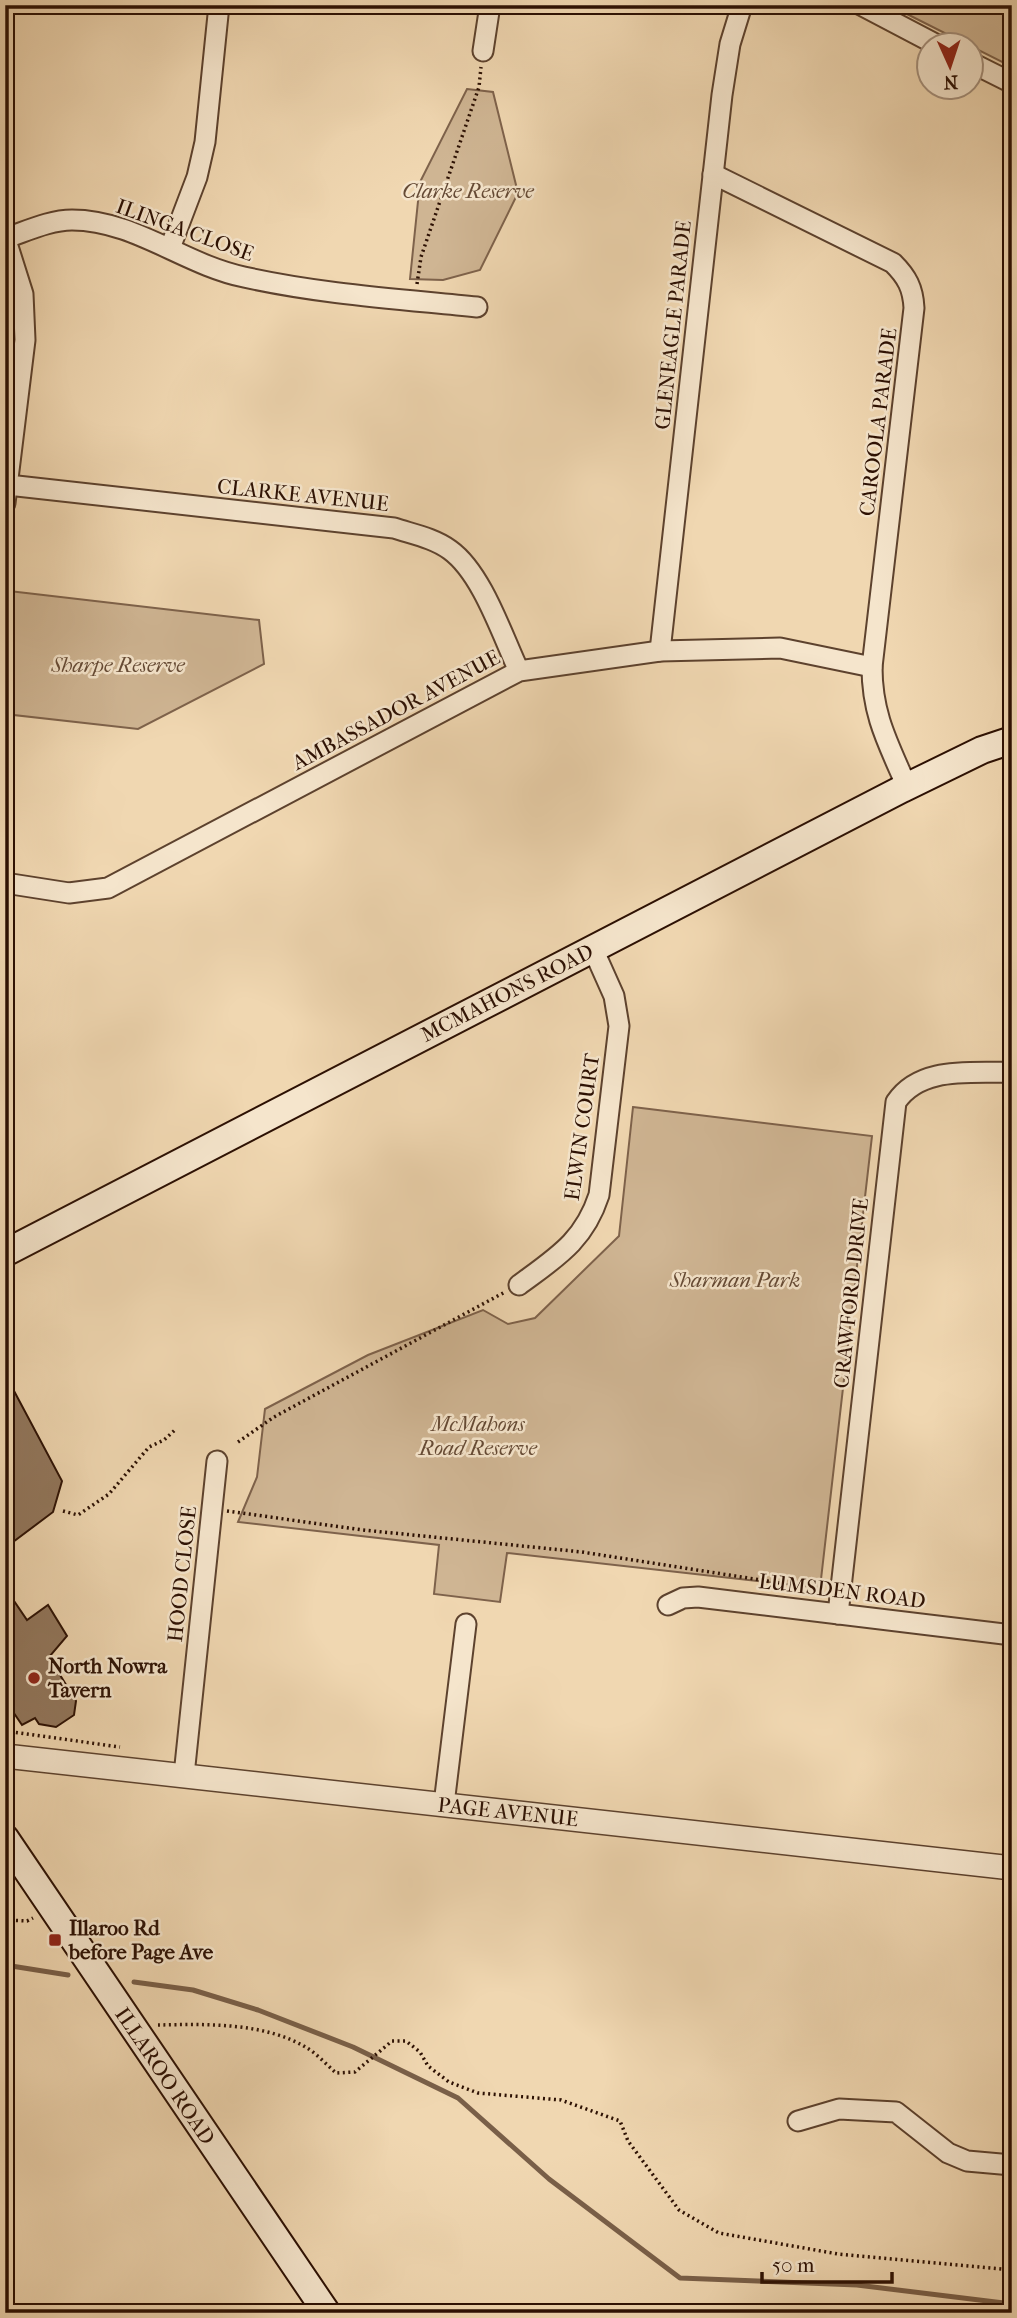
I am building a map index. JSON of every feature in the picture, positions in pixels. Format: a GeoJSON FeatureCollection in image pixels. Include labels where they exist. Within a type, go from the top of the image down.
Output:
{"type":"FeatureCollection","features":[{"type":"Feature","properties":{"kind":"main road","name":"MCMAHONS ROAD"},"geometry":{"type":"LineString","coordinates":[[5,1253],[907,787],[982,750],[1012,740]]}},
{"type":"Feature","properties":{"kind":"main road","name":"ILLAROO ROAD"},"geometry":{"type":"LineString","coordinates":[[5,1838],[327,2313]]}},
{"type":"Feature","properties":{"kind":"street"},"geometry":{"type":"LineString","coordinates":[[170,248],[197,177],[205,142],[219,5]]}},
{"type":"Feature","properties":{"kind":"street"},"geometry":{"type":"LineString","coordinates":[[483,51],[490,5]]}},
{"type":"Feature","properties":{"kind":"street","name":"GLENEAGLE PARADE"},"geometry":{"type":"LineString","coordinates":[[660,651],[713,174],[730,44],[742,5]]}},
{"type":"Feature","properties":{"kind":"street"},"geometry":{"type":"LineString","coordinates":[[861,5],[916,34]]}},
{"type":"Feature","properties":{"kind":"street"},"geometry":{"type":"LineString","coordinates":[[986,70],[1012,83]]}},
{"type":"Feature","properties":{"kind":"street","name":"CAROOLA PARADE"},"geometry":{"type":"LineString","coordinates":[[713,174],[885,259],[904,275],[912,289],[914,308],[873,667],[875,710],[907,787]]}},
{"type":"Feature","properties":{"kind":"street","name":"ILINGA CLOSE"},"geometry":{"type":"LineString","coordinates":[[5,238],[71,220],[127,232],[170,248],[206,266],[290,287],[477,307]]}},
{"type":"Feature","properties":{"kind":"street"},"geometry":{"type":"LineString","coordinates":[[5,238],[23,294],[25,340],[6,494]]}},
{"type":"Feature","properties":{"kind":"street","name":"CLARKE AVENUE"},"geometry":{"type":"LineString","coordinates":[[6,494],[394,528],[430,540],[450,550],[475,579],[519,671]]}},
{"type":"Feature","properties":{"kind":"street","name":"AMBASSADOR AVENUE"},"geometry":{"type":"LineString","coordinates":[[5,883],[69,893],[108,888],[519,671],[660,651],[780,648],[873,667]]}},
{"type":"Feature","properties":{"kind":"street","name":"ELWIN COURT"},"geometry":{"type":"LineString","coordinates":[[519,1285],[560,1255],[580,1236],[591,1218],[599,1195],[619,1026],[614,996],[593,949]]}},
{"type":"Feature","properties":{"kind":"street","name":"CRAWFORD DRIVE"},"geometry":{"type":"LineString","coordinates":[[838,1614],[896,1102],[905,1089],[932,1076],[1012,1072]]}},
{"type":"Feature","properties":{"kind":"street","name":"HOOD CLOSE"},"geometry":{"type":"LineString","coordinates":[[184,1775],[217,1461]]}},
{"type":"Feature","properties":{"kind":"street","name":"LUMSDEN ROAD"},"geometry":{"type":"LineString","coordinates":[[668,1605],[683,1598],[698,1597],[1012,1635]]}},
{"type":"Feature","properties":{"kind":"street"},"geometry":{"type":"LineString","coordinates":[[444,1804],[466,1624]]}},
{"type":"Feature","properties":{"kind":"street","name":"PAGE AVENUE"},"geometry":{"type":"LineString","coordinates":[[5,1756],[1012,1868]]}},
{"type":"Feature","properties":{"kind":"street"},"geometry":{"type":"LineString","coordinates":[[798,2121],[839,2109],[896,2112],[948,2154],[967,2161],[1012,2165]]}},
{"type":"Feature","properties":{"kind":"path"},"geometry":{"type":"LineString","coordinates":[[415,300],[421,257],[479,87],[483,51]]}},
{"type":"Feature","properties":{"kind":"path"},"geometry":{"type":"LineString","coordinates":[[238,1442],[274,1417],[519,1285]]}},
{"type":"Feature","properties":{"kind":"path"},"geometry":{"type":"LineString","coordinates":[[63,1511],[78,1515],[109,1494],[149,1447],[164,1440],[176,1429]]}},
{"type":"Feature","properties":{"kind":"path"},"geometry":{"type":"LineString","coordinates":[[212,1508],[363,1530],[582,1552],[780,1583],[805,1591]]}},
{"type":"Feature","properties":{"kind":"path"},"geometry":{"type":"LineString","coordinates":[[5,1731],[128,1751]]}},
{"type":"Feature","properties":{"kind":"path"},"geometry":{"type":"LineString","coordinates":[[5,1920],[27,1921],[35,1917]]}},
{"type":"Feature","properties":{"kind":"path"},"geometry":{"type":"LineString","coordinates":[[158,2025],[219,2024],[251,2028],[306,2047],[336,2073],[355,2072],[392,2041],[406,2041],[420,2052],[428,2066],[439,2074],[478,2093],[561,2100],[620,2121],[628,2141],[679,2210],[719,2233],[838,2254],[1012,2270]]}},
{"type":"Feature","properties":{"kind":"green space"},"geometry":{"type":"Polygon","coordinates":[[[889,5],[1012,5],[1012,67],[986,54],[986,32],[943,32],[889,5]]]}},
{"type":"Feature","properties":{"kind":"green space","name":"Clarke Reserve"},"geometry":{"type":"Polygon","coordinates":[[[467,89],[493,92],[518,193],[480,270],[443,280],[410,279],[420,182],[467,89]]]}},
{"type":"Feature","properties":{"kind":"green space","name":"Sharpe Reserve"},"geometry":{"type":"Polygon","coordinates":[[[9,591],[259,620],[264,664],[138,729],[5,714],[5,628],[9,591]]]}},
{"type":"Feature","properties":{"kind":"green space"},"geometry":{"type":"Polygon","coordinates":[[[633,1107],[872,1136],[820,1588],[507,1553],[500,1602],[434,1594],[439,1545],[238,1522],[257,1477],[265,1409],[368,1355],[483,1310],[508,1324],[535,1318],[619,1236],[633,1107]]]}},
{"type":"Feature","properties":{"kind":"building"},"geometry":{"type":"Polygon","coordinates":[[[5,1374],[62,1481],[53,1512],[5,1548],[5,1374]]]}},
{"type":"Feature","properties":{"kind":"building","name":"North Nowra Tavern"},"geometry":{"type":"Polygon","coordinates":[[[10,1595],[27,1620],[48,1605],[67,1636],[49,1657],[76,1701],[74,1715],[56,1727],[39,1724],[35,1718],[22,1725],[5,1700],[5,1597],[10,1595]]]}},
{"type":"Feature","properties":{"kind":"waterway"},"geometry":{"type":"LineString","coordinates":[[5,1965],[68,1975]]}},
{"type":"Feature","properties":{"kind":"waterway"},"geometry":{"type":"LineString","coordinates":[[134,1982],[193,1990],[258,2010],[353,2047],[458,2098],[549,2179],[680,2278],[857,2285],[1012,2304]]}},
{"type":"Feature","properties":{"kind":"place","name":"North Nowra Tavern"},"geometry":{"type":"Point","coordinates":[34,1678]}},
{"type":"Feature","properties":{"kind":"place","name":"Illaroo Rd before Page Ave"},"geometry":{"type":"Point","coordinates":[55,1940]}},
{"type":"Feature","properties":{"kind":"park label","name":"Sharman Park"},"geometry":{"type":"Point","coordinates":[735,1280]}},
{"type":"Feature","properties":{"kind":"park label","name":"McMahons Road Reserve"},"geometry":{"type":"Point","coordinates":[478,1436]}}]}
